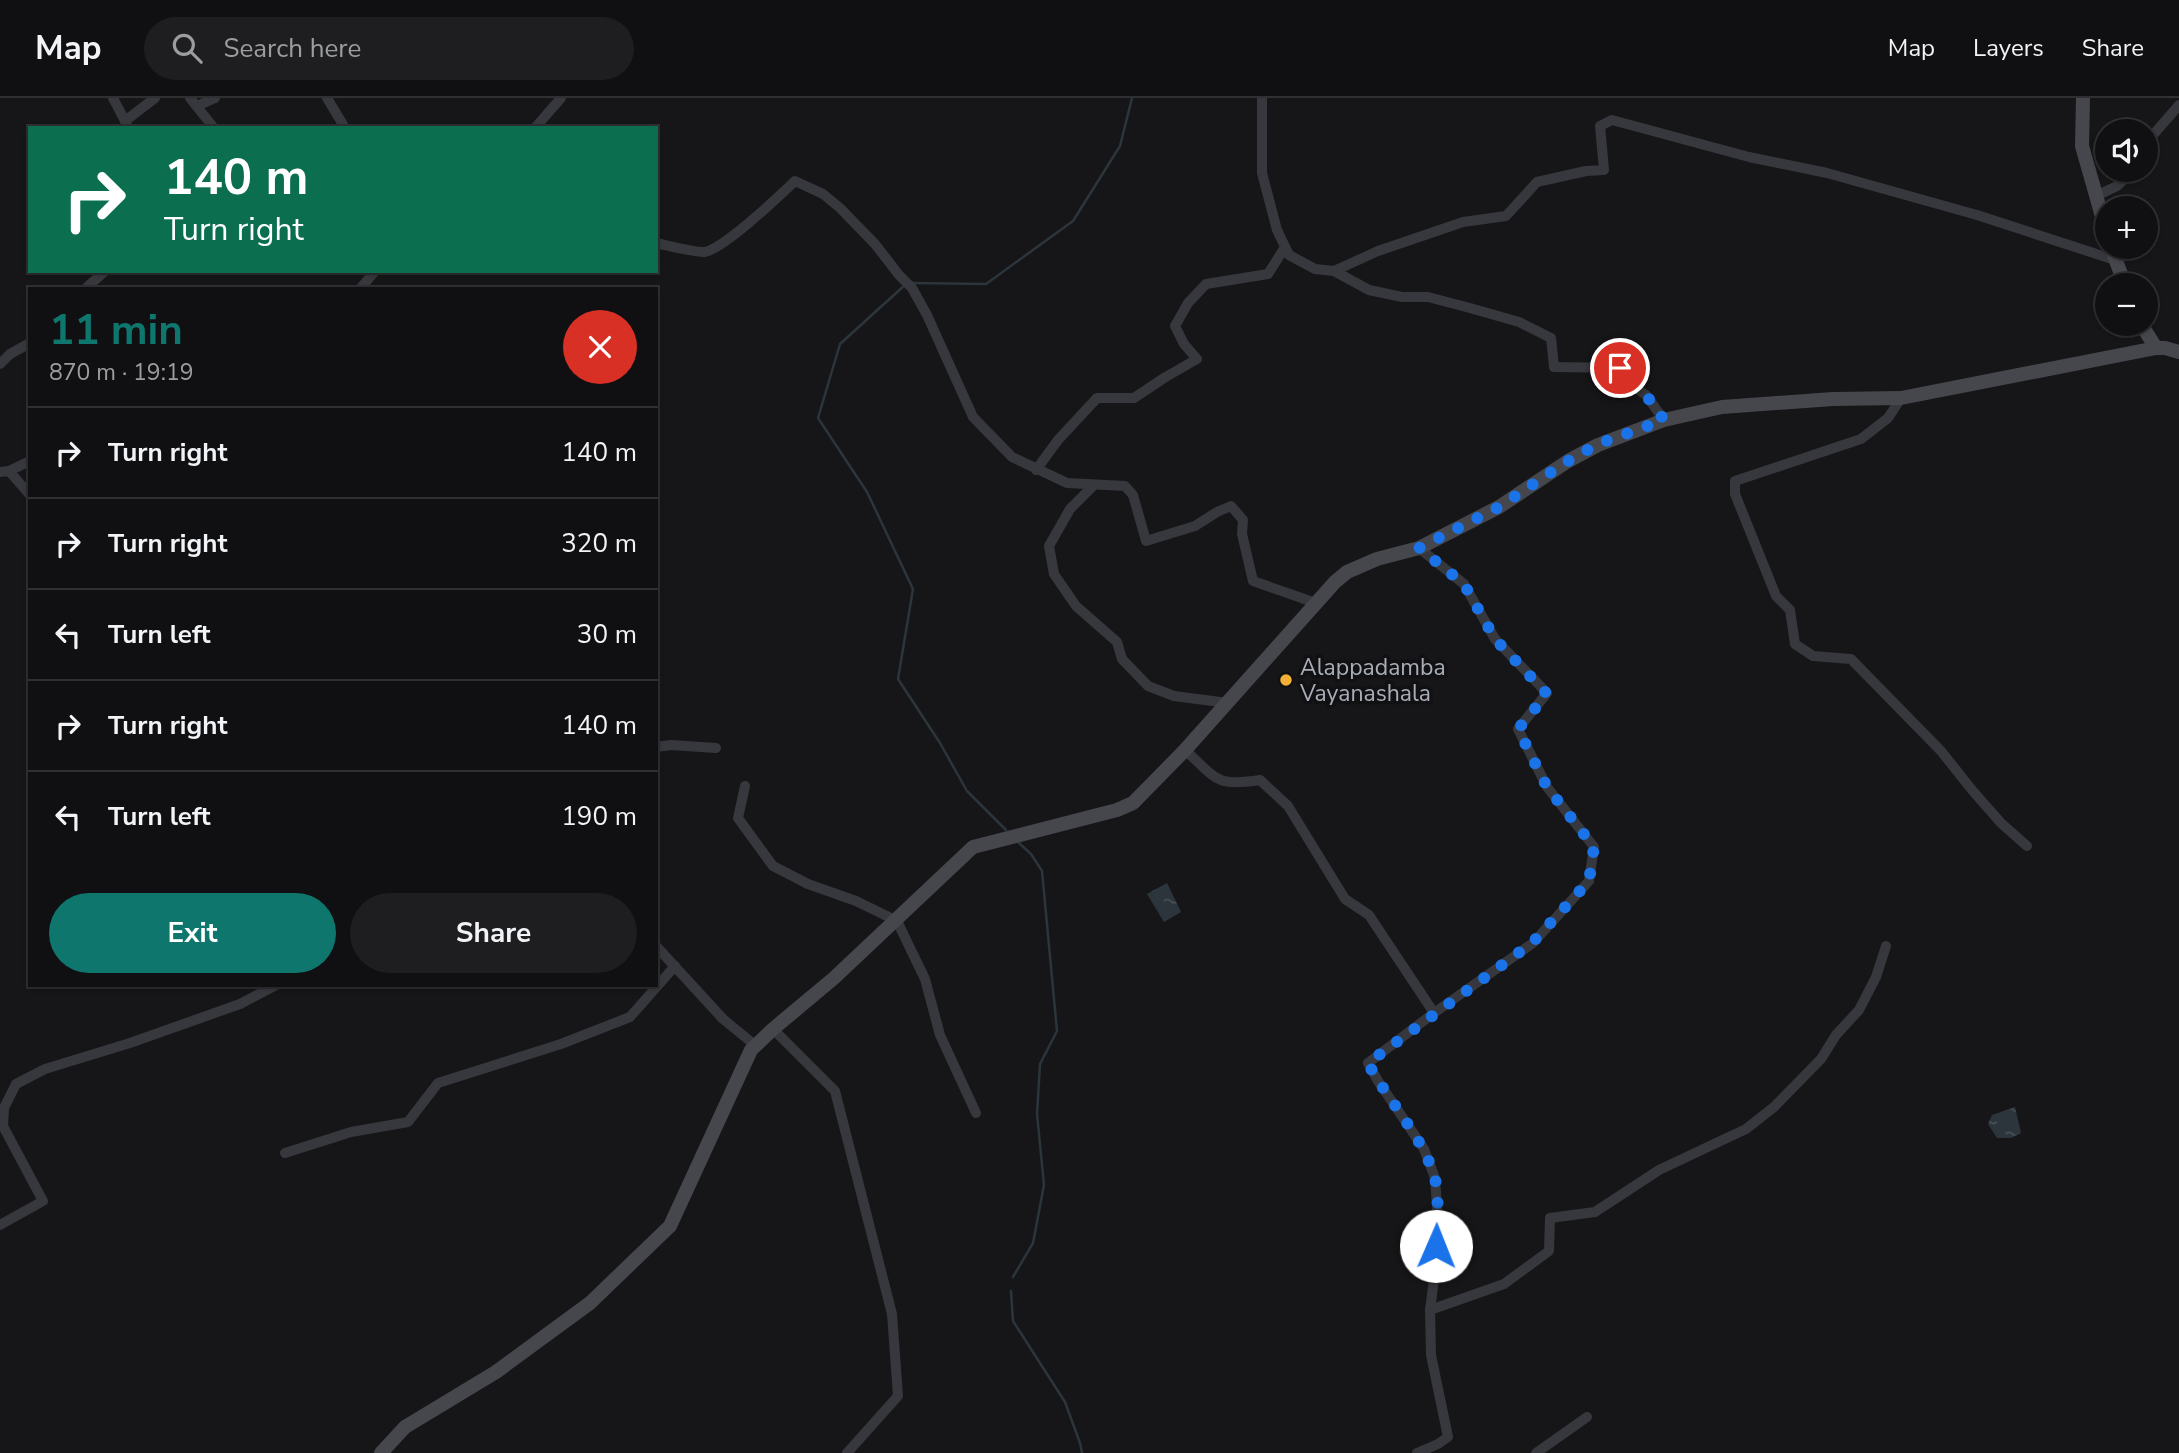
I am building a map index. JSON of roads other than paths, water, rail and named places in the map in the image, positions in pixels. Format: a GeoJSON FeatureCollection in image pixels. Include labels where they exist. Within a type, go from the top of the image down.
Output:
{"type":"FeatureCollection","features":[{"type":"Feature","properties":{"kind":"street"},"geometry":{"type":"LineString","coordinates":[[113,98],[126,124],[155,98]]}},
{"type":"Feature","properties":{"kind":"street"},"geometry":{"type":"LineString","coordinates":[[212,126],[194,102],[215,98]]}},
{"type":"Feature","properties":{"kind":"street"},"geometry":{"type":"LineString","coordinates":[[327,98],[344,126]]}},
{"type":"Feature","properties":{"kind":"street"},"geometry":{"type":"LineString","coordinates":[[537,126],[561,98]]}},
{"type":"Feature","properties":{"kind":"street"},"geometry":{"type":"LineString","coordinates":[[1262,98],[1262,173],[1277,230],[1289,255],[1315,269],[1334,271],[1369,290],[1402,297],[1428,297],[1520,322],[1551,338],[1554,367],[1620,368],[1633,386],[1646,395],[1664,420]]}},
{"type":"Feature","properties":{"kind":"street"},"geometry":{"type":"LineString","coordinates":[[2083,98],[2082,146],[2096,196],[2121,182]]}},
{"type":"Feature","properties":{"kind":"street"},"geometry":{"type":"LineString","coordinates":[[2158,129],[2179,105]]}},
{"type":"Feature","properties":{"kind":"street"},"geometry":{"type":"LineString","coordinates":[[1334,271],[1378,251],[1464,222],[1506,216],[1537,182],[1586,171],[1604,170],[1600,126],[1612,120],[1749,157],[1839,176],[2095,248]]}},
{"type":"Feature","properties":{"kind":"street"},"geometry":{"type":"LineString","coordinates":[[658,243],[704,252],[724,242],[795,181],[823,194],[875,244],[912,288],[973,417],[1012,457],[1067,484],[1125,486],[1133,495],[1146,541],[1195,526],[1231,506],[1243,520],[1242,534],[1253,581],[1316,603]]}},
{"type":"Feature","properties":{"kind":"street"},"geometry":{"type":"LineString","coordinates":[[1036,470],[1058,440],[1097,398],[1134,398],[1197,359],[1184,344],[1175,326],[1188,303],[1206,284],[1268,274],[1285,247]]}},
{"type":"Feature","properties":{"kind":"street"},"geometry":{"type":"LineString","coordinates":[[87,287],[104,273]]}},
{"type":"Feature","properties":{"kind":"street"},"geometry":{"type":"LineString","coordinates":[[362,287],[373,273]]}},
{"type":"Feature","properties":{"kind":"street"},"geometry":{"type":"LineString","coordinates":[[2148,336],[2155,348]]}},
{"type":"Feature","properties":{"kind":"street"},"geometry":{"type":"LineString","coordinates":[[0,364],[10,354],[28,344]]}},
{"type":"Feature","properties":{"kind":"street"},"geometry":{"type":"LineString","coordinates":[[381,1453],[405,1427],[496,1372],[590,1303],[670,1226],[751,1050],[897,921],[972,847],[1117,810],[1133,803],[1185,750],[1347,572],[1377,559],[1419,548],[1499,507],[1598,444],[1664,420],[1722,407],[1833,399],[1901,398],[2155,348],[2179,352]]}},
{"type":"Feature","properties":{"kind":"street"},"geometry":{"type":"LineString","coordinates":[[1901,398],[1888,418],[1861,439],[1735,481],[1735,494],[1776,596],[1790,610],[1795,644],[1813,656],[1851,659],[1941,751],[2001,823],[2027,846]]}},
{"type":"Feature","properties":{"kind":"street"},"geometry":{"type":"LineString","coordinates":[[28,462],[4,471],[28,493]]}},
{"type":"Feature","properties":{"kind":"street"},"geometry":{"type":"LineString","coordinates":[[1094,485],[1070,509],[1049,546],[1054,574],[1076,606],[1117,642],[1122,659],[1148,686],[1174,696],[1228,703]]}},
{"type":"Feature","properties":{"kind":"street"},"geometry":{"type":"LineString","coordinates":[[1418,1453],[1448,1437],[1431,1355],[1430,1310],[1438,1221],[1435,1178],[1424,1149],[1368,1063],[1532,943],[1589,881],[1594,847],[1547,787],[1518,729],[1547,694],[1495,639],[1464,584],[1419,548]]}},
{"type":"Feature","properties":{"kind":"street"},"geometry":{"type":"LineString","coordinates":[[658,747],[716,748]]}},
{"type":"Feature","properties":{"kind":"street"},"geometry":{"type":"LineString","coordinates":[[1185,750],[1219,781],[1236,784],[1260,780],[1287,806],[1345,899],[1369,915],[1434,1013]]}},
{"type":"Feature","properties":{"kind":"street"},"geometry":{"type":"LineString","coordinates":[[746,786],[738,818],[773,866],[808,884],[856,901],[897,921],[925,979],[940,1035],[976,1113]]}},
{"type":"Feature","properties":{"kind":"street"},"geometry":{"type":"LineString","coordinates":[[1430,1310],[1504,1284],[1549,1251],[1550,1218],[1595,1212],[1658,1170],[1746,1129],[1774,1107],[1821,1059],[1836,1035],[1859,1010],[1877,977],[1886,946]]}},
{"type":"Feature","properties":{"kind":"street"},"geometry":{"type":"LineString","coordinates":[[658,948],[723,1019],[756,1046]]}},
{"type":"Feature","properties":{"kind":"street"},"geometry":{"type":"LineString","coordinates":[[658,985],[675,966]]}},
{"type":"Feature","properties":{"kind":"street"},"geometry":{"type":"LineString","coordinates":[[0,1225],[43,1201],[4,1126],[4,1108],[16,1084],[45,1069],[130,1043],[240,1004],[272,987]]}},
{"type":"Feature","properties":{"kind":"street"},"geometry":{"type":"LineString","coordinates":[[285,1153],[351,1132],[408,1122],[438,1083],[561,1044],[630,1017],[656,987]]}},
{"type":"Feature","properties":{"kind":"street"},"geometry":{"type":"LineString","coordinates":[[773,1029],[835,1091],[892,1314],[898,1396],[847,1453]]}},
{"type":"Feature","properties":{"kind":"street"},"geometry":{"type":"LineString","coordinates":[[1536,1453],[1587,1417]]}},
{"type":"Feature","properties":{"kind":"water"},"geometry":{"type":"Polygon","coordinates":[[[1167,883],[1181,912],[1164,922],[1147,894],[1167,883]]]}},
{"type":"Feature","properties":{"kind":"water"},"geometry":{"type":"Polygon","coordinates":[[[2015,1107],[2021,1133],[2011,1138],[1997,1138],[1988,1124],[1992,1115],[2015,1107]]]}},
{"type":"Feature","properties":{"kind":"waterway"},"geometry":{"type":"LineString","coordinates":[[912,283],[986,284],[1073,221],[1120,146],[1132,98]]}},
{"type":"Feature","properties":{"kind":"waterway"},"geometry":{"type":"LineString","coordinates":[[906,284],[840,344],[818,418],[867,492],[913,589],[898,679],[940,743],[967,791],[1006,830]]}},
{"type":"Feature","properties":{"kind":"waterway"},"geometry":{"type":"LineString","coordinates":[[1013,1277],[1033,1243],[1044,1185],[1037,1114],[1040,1064],[1057,1031],[1042,871],[1031,854],[1019,843]]}},
{"type":"Feature","properties":{"kind":"waterway"},"geometry":{"type":"LineString","coordinates":[[1011,1291],[1013,1321],[1065,1402],[1082,1453]]}},
{"type":"Feature","properties":{"kind":"place","name":"Alappadamba Vayanashala"},"geometry":{"type":"Point","coordinates":[1286,680]}}]}
